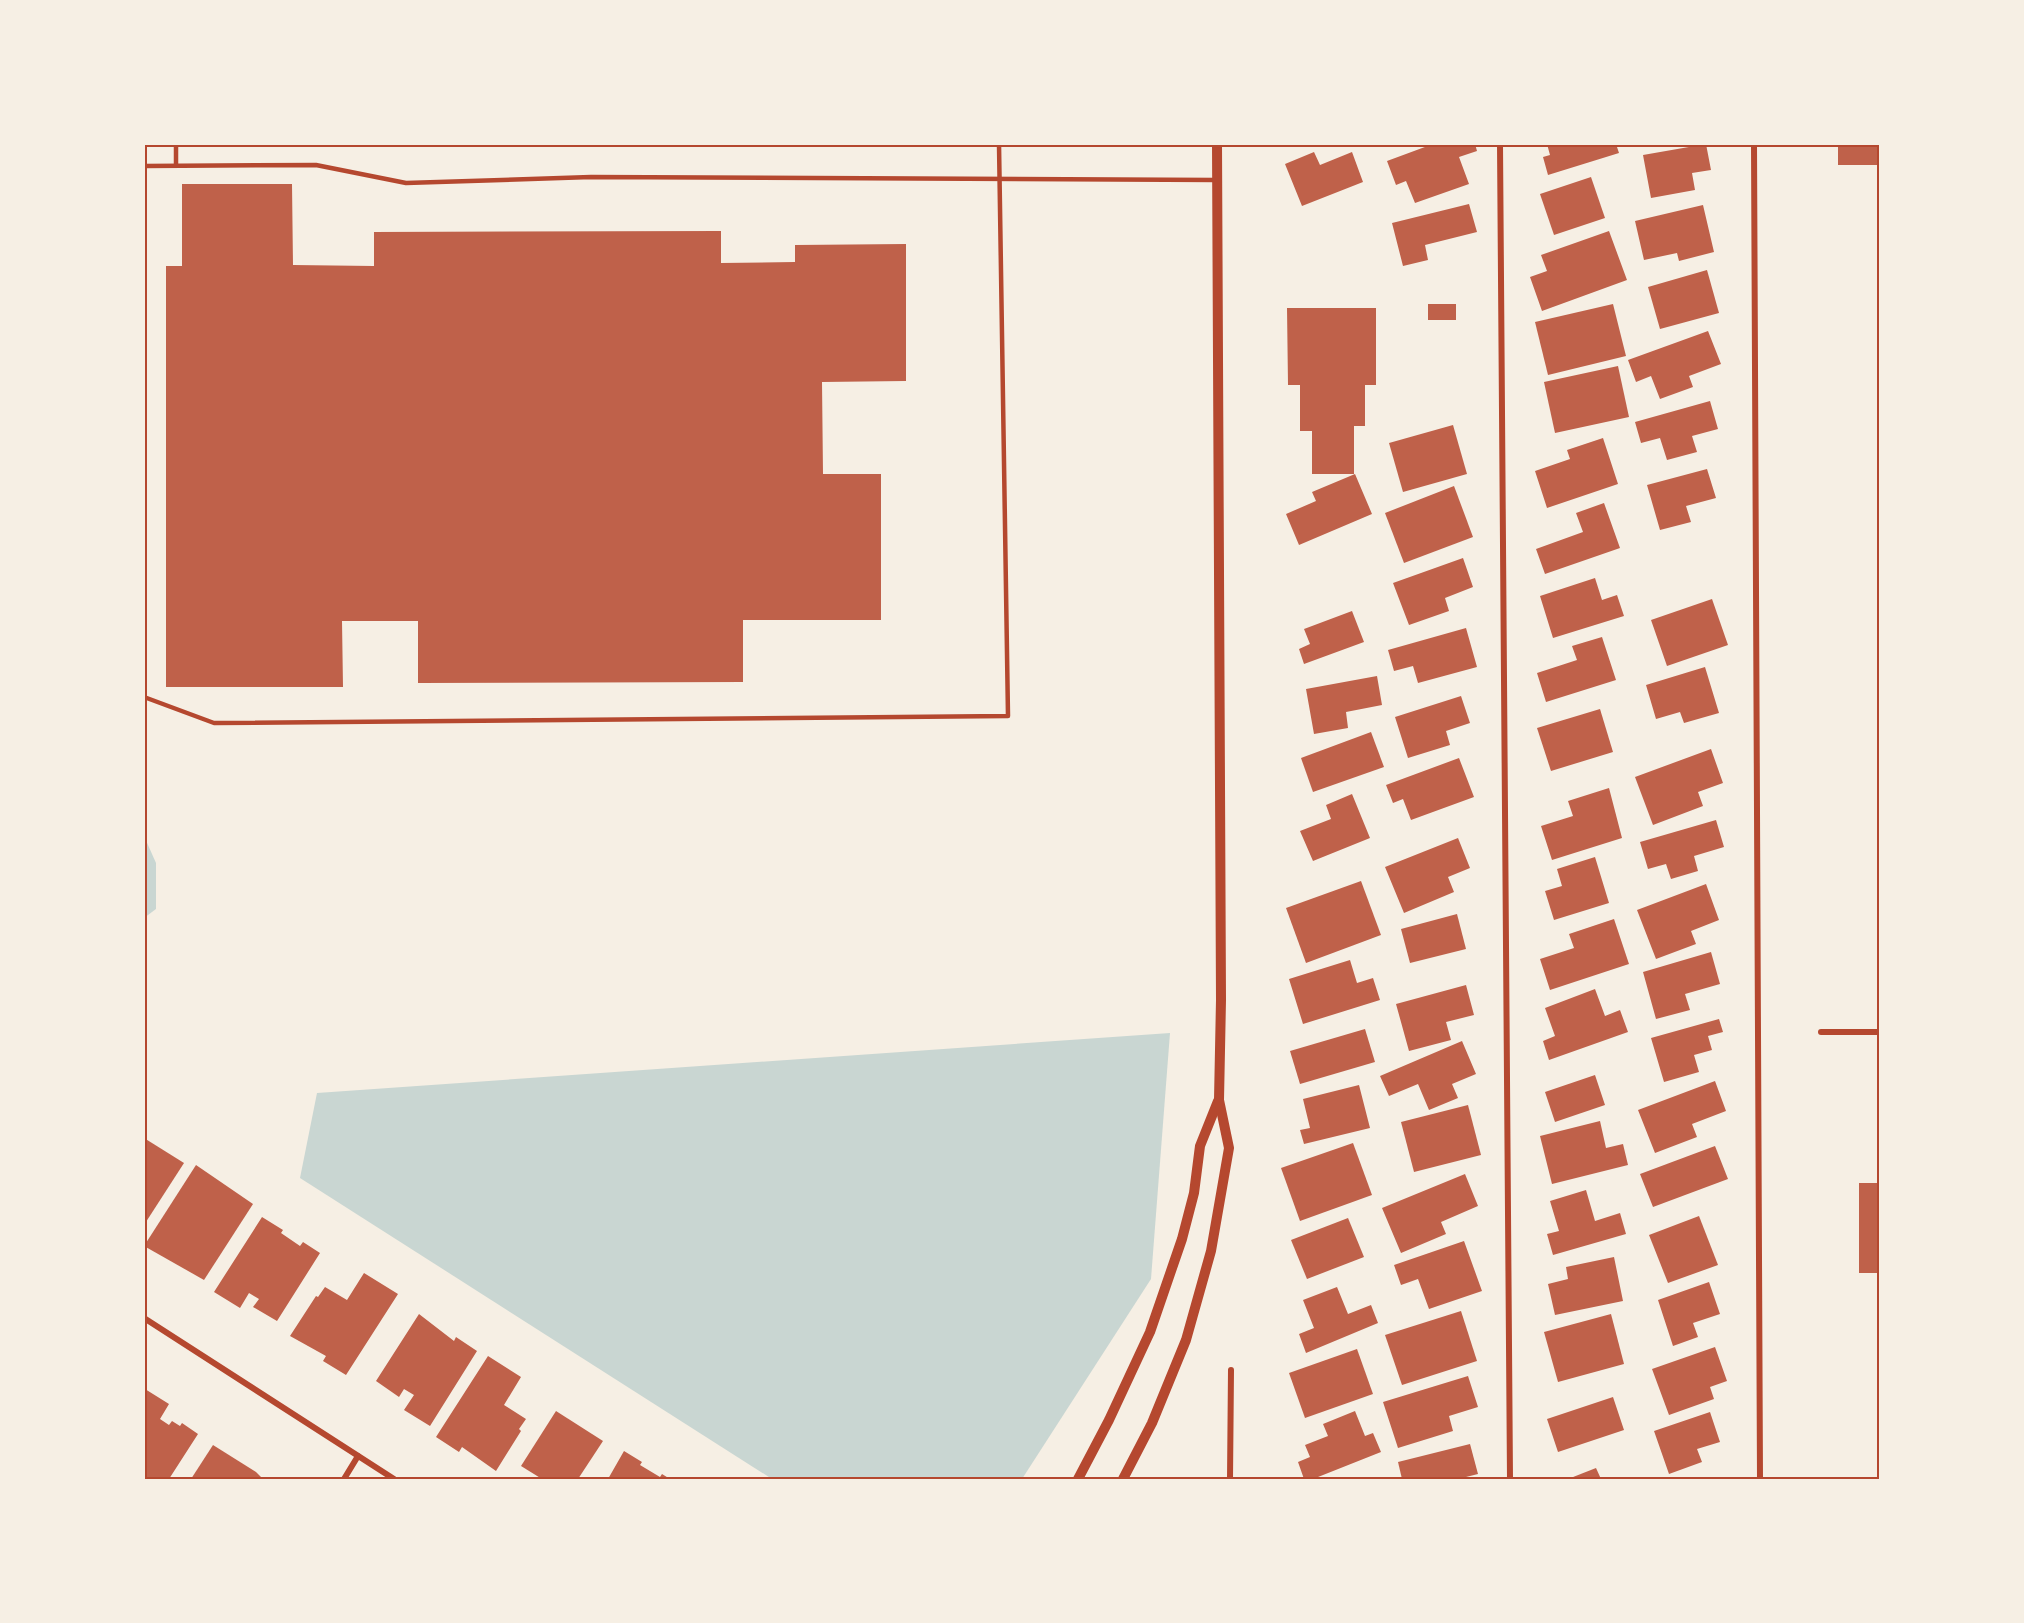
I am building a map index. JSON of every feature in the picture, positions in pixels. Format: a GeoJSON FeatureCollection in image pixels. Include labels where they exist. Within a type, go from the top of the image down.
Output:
{"type":"FeatureCollection","features":[{"type":"Feature","properties":{"kind":"street"},"geometry":{"type":"LineString","coordinates":[[1123,1479],[1152,1424],[1186,1340],[1211,1251],[1229,1149],[1219,1101],[1221,1000],[1217,144]]}},
{"type":"Feature","properties":{"kind":"street"},"geometry":{"type":"LineString","coordinates":[[1500,144],[1510,1479]]}},
{"type":"Feature","properties":{"kind":"street"},"geometry":{"type":"LineString","coordinates":[[1755,144],[1760,1479]]}},
{"type":"Feature","properties":{"kind":"street"},"geometry":{"type":"LineString","coordinates":[[1821,1032],[1880,1032]]}},
{"type":"Feature","properties":{"kind":"street"},"geometry":{"type":"LineString","coordinates":[[1078,1479],[1109,1420],[1150,1332],[1182,1239],[1194,1194],[1200,1146],[1219,1101]]}},
{"type":"Feature","properties":{"kind":"street"},"geometry":{"type":"LineString","coordinates":[[144,1317],[394,1479]]}},
{"type":"Feature","properties":{"kind":"street"},"geometry":{"type":"LineString","coordinates":[[1230,1479],[1231,1370]]}},
{"type":"Feature","properties":{"kind":"street"},"geometry":{"type":"LineString","coordinates":[[344,1479],[358,1456]]}},
{"type":"Feature","properties":{"kind":"lane"},"geometry":{"type":"LineString","coordinates":[[176,144],[176,165]]}},
{"type":"Feature","properties":{"kind":"lane"},"geometry":{"type":"LineString","coordinates":[[144,697],[214,723],[1008,716],[999,144]]}},
{"type":"Feature","properties":{"kind":"lane"},"geometry":{"type":"LineString","coordinates":[[144,166],[316,165],[406,183],[591,177],[1217,180]]}},
{"type":"Feature","properties":{"kind":"shaded area"},"geometry":{"type":"Polygon","coordinates":[[[144,836],[156,863],[156,909],[144,918],[144,836]]]}},
{"type":"Feature","properties":{"kind":"shaded area"},"geometry":{"type":"Polygon","coordinates":[[[1170,1033],[1151,1279],[1022,1479],[772,1479],[300,1178],[317,1093],[1170,1033]]]}},
{"type":"Feature","properties":{"kind":"building"},"geometry":{"type":"Polygon","coordinates":[[[1433,144],[1475,144],[1477,151],[1459,157],[1469,184],[1415,203],[1406,181],[1396,185],[1387,161],[1433,144]]]}},
{"type":"Feature","properties":{"kind":"building"},"geometry":{"type":"Polygon","coordinates":[[[1547,144],[1616,144],[1619,153],[1548,175],[1543,157],[1550,155],[1547,144]]]}},
{"type":"Feature","properties":{"kind":"building"},"geometry":{"type":"Polygon","coordinates":[[[1706,144],[1711,170],[1692,173],[1695,190],[1651,198],[1643,155],[1706,144]]]}},
{"type":"Feature","properties":{"kind":"building"},"geometry":{"type":"Polygon","coordinates":[[[1838,144],[1880,144],[1880,165],[1838,165],[1838,144]]]}},
{"type":"Feature","properties":{"kind":"building"},"geometry":{"type":"Polygon","coordinates":[[[1314,152],[1320,165],[1352,152],[1363,182],[1302,206],[1285,164],[1314,152]]]}},
{"type":"Feature","properties":{"kind":"building"},"geometry":{"type":"Polygon","coordinates":[[[1591,177],[1605,218],[1554,235],[1540,194],[1591,177]]]}},
{"type":"Feature","properties":{"kind":"building"},"geometry":{"type":"Polygon","coordinates":[[[182,184],[292,184],[293,265],[374,266],[374,232],[721,231],[721,263],[795,262],[795,245],[906,244],[906,381],[822,382],[823,474],[881,474],[881,620],[743,620],[743,682],[418,683],[418,621],[342,621],[343,687],[166,687],[166,266],[182,266],[182,184]]]}},
{"type":"Feature","properties":{"kind":"building"},"geometry":{"type":"Polygon","coordinates":[[[1469,204],[1477,232],[1425,245],[1428,260],[1403,266],[1392,223],[1469,204]]]}},
{"type":"Feature","properties":{"kind":"building"},"geometry":{"type":"Polygon","coordinates":[[[1703,205],[1714,252],[1679,261],[1677,253],[1644,260],[1635,221],[1703,205]]]}},
{"type":"Feature","properties":{"kind":"building"},"geometry":{"type":"Polygon","coordinates":[[[1609,231],[1627,280],[1542,311],[1530,277],[1547,271],[1541,255],[1609,231]]]}},
{"type":"Feature","properties":{"kind":"building"},"geometry":{"type":"Polygon","coordinates":[[[1707,270],[1719,313],[1660,329],[1648,287],[1707,270]]]}},
{"type":"Feature","properties":{"kind":"building"},"geometry":{"type":"Polygon","coordinates":[[[1428,304],[1456,304],[1456,320],[1428,320],[1428,304]]]}},
{"type":"Feature","properties":{"kind":"building"},"geometry":{"type":"Polygon","coordinates":[[[1613,304],[1626,356],[1548,375],[1535,322],[1613,304]]]}},
{"type":"Feature","properties":{"kind":"building"},"geometry":{"type":"Polygon","coordinates":[[[1287,308],[1376,308],[1376,385],[1365,385],[1365,426],[1354,426],[1354,474],[1312,474],[1312,431],[1300,431],[1300,385],[1288,385],[1287,308]]]}},
{"type":"Feature","properties":{"kind":"building"},"geometry":{"type":"Polygon","coordinates":[[[1708,331],[1721,364],[1689,376],[1693,387],[1660,399],[1651,376],[1636,382],[1628,360],[1708,331]]]}},
{"type":"Feature","properties":{"kind":"building"},"geometry":{"type":"Polygon","coordinates":[[[1618,366],[1629,417],[1555,433],[1544,382],[1618,366]]]}},
{"type":"Feature","properties":{"kind":"building"},"geometry":{"type":"Polygon","coordinates":[[[1710,401],[1718,429],[1692,436],[1697,452],[1667,460],[1660,438],[1641,443],[1635,422],[1710,401]]]}},
{"type":"Feature","properties":{"kind":"building"},"geometry":{"type":"Polygon","coordinates":[[[1453,425],[1467,474],[1403,492],[1389,443],[1453,425]]]}},
{"type":"Feature","properties":{"kind":"building"},"geometry":{"type":"Polygon","coordinates":[[[1603,438],[1618,484],[1547,508],[1535,471],[1570,459],[1567,450],[1603,438]]]}},
{"type":"Feature","properties":{"kind":"building"},"geometry":{"type":"Polygon","coordinates":[[[1707,469],[1716,498],[1686,506],[1691,522],[1660,530],[1647,485],[1707,469]]]}},
{"type":"Feature","properties":{"kind":"building"},"geometry":{"type":"Polygon","coordinates":[[[1355,474],[1372,514],[1299,545],[1286,514],[1316,501],[1312,492],[1355,474]]]}},
{"type":"Feature","properties":{"kind":"building"},"geometry":{"type":"Polygon","coordinates":[[[1454,486],[1473,537],[1404,563],[1385,513],[1454,486]]]}},
{"type":"Feature","properties":{"kind":"building"},"geometry":{"type":"Polygon","coordinates":[[[1604,503],[1620,548],[1545,574],[1536,549],[1583,532],[1576,513],[1604,503]]]}},
{"type":"Feature","properties":{"kind":"building"},"geometry":{"type":"Polygon","coordinates":[[[1463,558],[1473,587],[1445,598],[1449,611],[1409,625],[1393,583],[1463,558]]]}},
{"type":"Feature","properties":{"kind":"building"},"geometry":{"type":"Polygon","coordinates":[[[1595,578],[1602,600],[1617,595],[1624,616],[1553,638],[1540,596],[1595,578]]]}},
{"type":"Feature","properties":{"kind":"building"},"geometry":{"type":"Polygon","coordinates":[[[1712,599],[1728,645],[1667,666],[1651,620],[1712,599]]]}},
{"type":"Feature","properties":{"kind":"building"},"geometry":{"type":"Polygon","coordinates":[[[1352,611],[1364,642],[1304,664],[1299,649],[1310,644],[1304,629],[1352,611]]]}},
{"type":"Feature","properties":{"kind":"building"},"geometry":{"type":"Polygon","coordinates":[[[1466,628],[1477,667],[1418,683],[1413,666],[1394,671],[1388,650],[1466,628]]]}},
{"type":"Feature","properties":{"kind":"building"},"geometry":{"type":"Polygon","coordinates":[[[1602,637],[1616,680],[1546,702],[1537,673],[1577,660],[1572,646],[1602,637]]]}},
{"type":"Feature","properties":{"kind":"building"},"geometry":{"type":"Polygon","coordinates":[[[1705,667],[1719,713],[1684,723],[1680,712],[1656,719],[1646,685],[1705,667]]]}},
{"type":"Feature","properties":{"kind":"building"},"geometry":{"type":"Polygon","coordinates":[[[1377,676],[1382,705],[1346,712],[1348,728],[1314,734],[1306,689],[1377,676]]]}},
{"type":"Feature","properties":{"kind":"building"},"geometry":{"type":"Polygon","coordinates":[[[1461,696],[1470,723],[1446,731],[1450,745],[1408,758],[1395,717],[1461,696]]]}},
{"type":"Feature","properties":{"kind":"building"},"geometry":{"type":"Polygon","coordinates":[[[1600,709],[1613,752],[1551,771],[1537,728],[1600,709]]]}},
{"type":"Feature","properties":{"kind":"building"},"geometry":{"type":"Polygon","coordinates":[[[1371,732],[1384,767],[1313,792],[1301,758],[1371,732]]]}},
{"type":"Feature","properties":{"kind":"building"},"geometry":{"type":"Polygon","coordinates":[[[1711,749],[1723,783],[1698,792],[1703,806],[1653,825],[1635,777],[1711,749]]]}},
{"type":"Feature","properties":{"kind":"building"},"geometry":{"type":"Polygon","coordinates":[[[1459,758],[1474,797],[1411,820],[1403,799],[1393,803],[1386,785],[1459,758]]]}},
{"type":"Feature","properties":{"kind":"building"},"geometry":{"type":"Polygon","coordinates":[[[1609,788],[1622,838],[1552,860],[1541,826],[1573,816],[1568,801],[1609,788]]]}},
{"type":"Feature","properties":{"kind":"building"},"geometry":{"type":"Polygon","coordinates":[[[1352,794],[1370,838],[1313,861],[1300,831],[1331,819],[1326,805],[1352,794]]]}},
{"type":"Feature","properties":{"kind":"building"},"geometry":{"type":"Polygon","coordinates":[[[1716,820],[1724,847],[1694,856],[1698,871],[1671,879],[1666,864],[1648,869],[1640,842],[1716,820]]]}},
{"type":"Feature","properties":{"kind":"building"},"geometry":{"type":"Polygon","coordinates":[[[1458,838],[1470,868],[1448,877],[1454,892],[1404,913],[1385,867],[1458,838]]]}},
{"type":"Feature","properties":{"kind":"building"},"geometry":{"type":"Polygon","coordinates":[[[1595,857],[1609,903],[1554,920],[1545,891],[1562,886],[1557,869],[1595,857]]]}},
{"type":"Feature","properties":{"kind":"building"},"geometry":{"type":"Polygon","coordinates":[[[1361,881],[1381,935],[1306,963],[1286,908],[1361,881]]]}},
{"type":"Feature","properties":{"kind":"building"},"geometry":{"type":"Polygon","coordinates":[[[1706,884],[1719,920],[1691,931],[1696,944],[1656,959],[1637,910],[1706,884]]]}},
{"type":"Feature","properties":{"kind":"building"},"geometry":{"type":"Polygon","coordinates":[[[1457,914],[1466,949],[1410,963],[1401,929],[1457,914]]]}},
{"type":"Feature","properties":{"kind":"building"},"geometry":{"type":"Polygon","coordinates":[[[1614,919],[1629,964],[1550,990],[1540,959],[1574,948],[1569,934],[1614,919]]]}},
{"type":"Feature","properties":{"kind":"building"},"geometry":{"type":"Polygon","coordinates":[[[1711,952],[1720,984],[1685,994],[1690,1010],[1656,1019],[1643,972],[1711,952]]]}},
{"type":"Feature","properties":{"kind":"building"},"geometry":{"type":"Polygon","coordinates":[[[1350,960],[1357,983],[1373,978],[1380,1000],[1303,1024],[1289,979],[1350,960]]]}},
{"type":"Feature","properties":{"kind":"building"},"geometry":{"type":"Polygon","coordinates":[[[1466,985],[1474,1015],[1446,1022],[1451,1040],[1409,1051],[1396,1004],[1466,985]]]}},
{"type":"Feature","properties":{"kind":"building"},"geometry":{"type":"Polygon","coordinates":[[[1595,989],[1605,1016],[1620,1010],[1628,1032],[1549,1060],[1543,1041],[1555,1036],[1545,1008],[1595,989]]]}},
{"type":"Feature","properties":{"kind":"building"},"geometry":{"type":"Polygon","coordinates":[[[1719,1019],[1723,1032],[1708,1036],[1712,1050],[1694,1055],[1699,1072],[1664,1082],[1651,1038],[1719,1019]]]}},
{"type":"Feature","properties":{"kind":"building"},"geometry":{"type":"Polygon","coordinates":[[[1365,1029],[1375,1062],[1300,1084],[1290,1051],[1365,1029]]]}},
{"type":"Feature","properties":{"kind":"building"},"geometry":{"type":"Polygon","coordinates":[[[1462,1041],[1476,1074],[1452,1084],[1458,1098],[1429,1110],[1418,1084],[1389,1096],[1380,1076],[1462,1041]]]}},
{"type":"Feature","properties":{"kind":"building"},"geometry":{"type":"Polygon","coordinates":[[[1595,1075],[1605,1105],[1555,1122],[1545,1092],[1595,1075]]]}},
{"type":"Feature","properties":{"kind":"building"},"geometry":{"type":"Polygon","coordinates":[[[1715,1081],[1726,1111],[1692,1124],[1697,1137],[1655,1153],[1638,1110],[1715,1081]]]}},
{"type":"Feature","properties":{"kind":"building"},"geometry":{"type":"Polygon","coordinates":[[[1359,1085],[1370,1128],[1304,1144],[1300,1130],[1310,1128],[1303,1099],[1359,1085]]]}},
{"type":"Feature","properties":{"kind":"building"},"geometry":{"type":"Polygon","coordinates":[[[1468,1105],[1481,1155],[1414,1172],[1401,1122],[1468,1105]]]}},
{"type":"Feature","properties":{"kind":"building"},"geometry":{"type":"Polygon","coordinates":[[[1600,1121],[1606,1148],[1623,1144],[1628,1165],[1552,1184],[1540,1136],[1600,1121]]]}},
{"type":"Feature","properties":{"kind":"building"},"geometry":{"type":"Polygon","coordinates":[[[144,1138],[184,1163],[144,1225],[144,1138]]]}},
{"type":"Feature","properties":{"kind":"building"},"geometry":{"type":"Polygon","coordinates":[[[1353,1143],[1372,1195],[1300,1221],[1281,1168],[1353,1143]]]}},
{"type":"Feature","properties":{"kind":"building"},"geometry":{"type":"Polygon","coordinates":[[[1715,1146],[1728,1179],[1653,1207],[1640,1174],[1715,1146]]]}},
{"type":"Feature","properties":{"kind":"building"},"geometry":{"type":"Polygon","coordinates":[[[196,1165],[253,1204],[204,1280],[144,1246],[196,1165]]]}},
{"type":"Feature","properties":{"kind":"building"},"geometry":{"type":"Polygon","coordinates":[[[1465,1174],[1478,1206],[1441,1222],[1446,1234],[1401,1253],[1382,1208],[1465,1174]]]}},
{"type":"Feature","properties":{"kind":"building"},"geometry":{"type":"Polygon","coordinates":[[[1859,1183],[1880,1183],[1880,1273],[1859,1273],[1859,1183]]]}},
{"type":"Feature","properties":{"kind":"building"},"geometry":{"type":"Polygon","coordinates":[[[1586,1190],[1595,1221],[1620,1213],[1626,1234],[1553,1255],[1547,1234],[1559,1231],[1550,1201],[1586,1190]]]}},
{"type":"Feature","properties":{"kind":"building"},"geometry":{"type":"Polygon","coordinates":[[[1699,1216],[1718,1265],[1668,1283],[1649,1235],[1699,1216]]]}},
{"type":"Feature","properties":{"kind":"building"},"geometry":{"type":"Polygon","coordinates":[[[262,1217],[283,1230],[281,1233],[300,1246],[303,1242],[320,1253],[277,1321],[253,1307],[259,1299],[249,1293],[240,1308],[214,1292],[262,1217]]]}},
{"type":"Feature","properties":{"kind":"building"},"geometry":{"type":"Polygon","coordinates":[[[1348,1218],[1364,1257],[1307,1279],[1291,1240],[1348,1218]]]}},
{"type":"Feature","properties":{"kind":"building"},"geometry":{"type":"Polygon","coordinates":[[[1464,1241],[1482,1291],[1429,1309],[1418,1279],[1401,1285],[1394,1265],[1464,1241]]]}},
{"type":"Feature","properties":{"kind":"building"},"geometry":{"type":"Polygon","coordinates":[[[1614,1257],[1623,1301],[1555,1315],[1548,1284],[1568,1279],[1566,1267],[1614,1257]]]}},
{"type":"Feature","properties":{"kind":"building"},"geometry":{"type":"Polygon","coordinates":[[[364,1273],[398,1294],[346,1375],[323,1361],[326,1356],[290,1336],[316,1296],[318,1297],[325,1287],[347,1300],[364,1273]]]}},
{"type":"Feature","properties":{"kind":"building"},"geometry":{"type":"Polygon","coordinates":[[[1709,1282],[1720,1314],[1693,1323],[1698,1337],[1673,1346],[1658,1300],[1709,1282]]]}},
{"type":"Feature","properties":{"kind":"building"},"geometry":{"type":"Polygon","coordinates":[[[1337,1287],[1348,1314],[1371,1305],[1378,1323],[1306,1353],[1299,1334],[1314,1328],[1303,1300],[1337,1287]]]}},
{"type":"Feature","properties":{"kind":"building"},"geometry":{"type":"Polygon","coordinates":[[[1461,1311],[1477,1361],[1402,1385],[1385,1335],[1461,1311]]]}},
{"type":"Feature","properties":{"kind":"building"},"geometry":{"type":"Polygon","coordinates":[[[419,1314],[454,1341],[456,1337],[477,1351],[430,1426],[404,1410],[414,1395],[404,1389],[399,1397],[376,1381],[419,1314]]]}},
{"type":"Feature","properties":{"kind":"building"},"geometry":{"type":"Polygon","coordinates":[[[1611,1314],[1624,1364],[1558,1382],[1544,1332],[1611,1314]]]}},
{"type":"Feature","properties":{"kind":"building"},"geometry":{"type":"Polygon","coordinates":[[[1715,1347],[1727,1381],[1710,1387],[1714,1399],[1669,1415],[1652,1369],[1715,1347]]]}},
{"type":"Feature","properties":{"kind":"building"},"geometry":{"type":"Polygon","coordinates":[[[1357,1349],[1373,1394],[1305,1418],[1289,1373],[1357,1349]]]}},
{"type":"Feature","properties":{"kind":"building"},"geometry":{"type":"Polygon","coordinates":[[[488,1356],[521,1377],[504,1405],[526,1419],[496,1471],[462,1447],[459,1452],[436,1437],[488,1356]]]}},
{"type":"Feature","properties":{"kind":"building"},"geometry":{"type":"Polygon","coordinates":[[[1468,1376],[1478,1407],[1449,1416],[1453,1431],[1398,1448],[1383,1402],[1468,1376]]]}},
{"type":"Feature","properties":{"kind":"building"},"geometry":{"type":"Polygon","coordinates":[[[145,1389],[169,1404],[160,1419],[169,1425],[172,1421],[180,1426],[182,1423],[198,1434],[169,1479],[144,1479],[145,1389]]]}},
{"type":"Feature","properties":{"kind":"building"},"geometry":{"type":"Polygon","coordinates":[[[1613,1397],[1624,1430],[1558,1452],[1547,1419],[1613,1397]]]}},
{"type":"Feature","properties":{"kind":"building"},"geometry":{"type":"Polygon","coordinates":[[[556,1411],[603,1441],[578,1479],[542,1479],[521,1466],[556,1411]]]}},
{"type":"Feature","properties":{"kind":"building"},"geometry":{"type":"Polygon","coordinates":[[[1355,1411],[1365,1436],[1373,1433],[1381,1452],[1313,1479],[1304,1479],[1298,1462],[1310,1457],[1305,1445],[1328,1436],[1323,1424],[1355,1411]]]}},
{"type":"Feature","properties":{"kind":"building"},"geometry":{"type":"Polygon","coordinates":[[[1710,1412],[1720,1442],[1697,1449],[1702,1462],[1669,1474],[1654,1431],[1710,1412]]]}},
{"type":"Feature","properties":{"kind":"building"},"geometry":{"type":"Polygon","coordinates":[[[1470,1444],[1478,1474],[1458,1479],[1402,1479],[1398,1462],[1470,1444]]]}},
{"type":"Feature","properties":{"kind":"building"},"geometry":{"type":"Polygon","coordinates":[[[213,1445],[256,1472],[263,1479],[191,1479],[213,1445]]]}},
{"type":"Feature","properties":{"kind":"building"},"geometry":{"type":"Polygon","coordinates":[[[624,1451],[642,1462],[640,1465],[660,1477],[662,1474],[670,1479],[608,1479],[624,1451]]]}},
{"type":"Feature","properties":{"kind":"building"},"geometry":{"type":"Polygon","coordinates":[[[1596,1468],[1601,1479],[1568,1479],[1596,1468]]]}}]}
